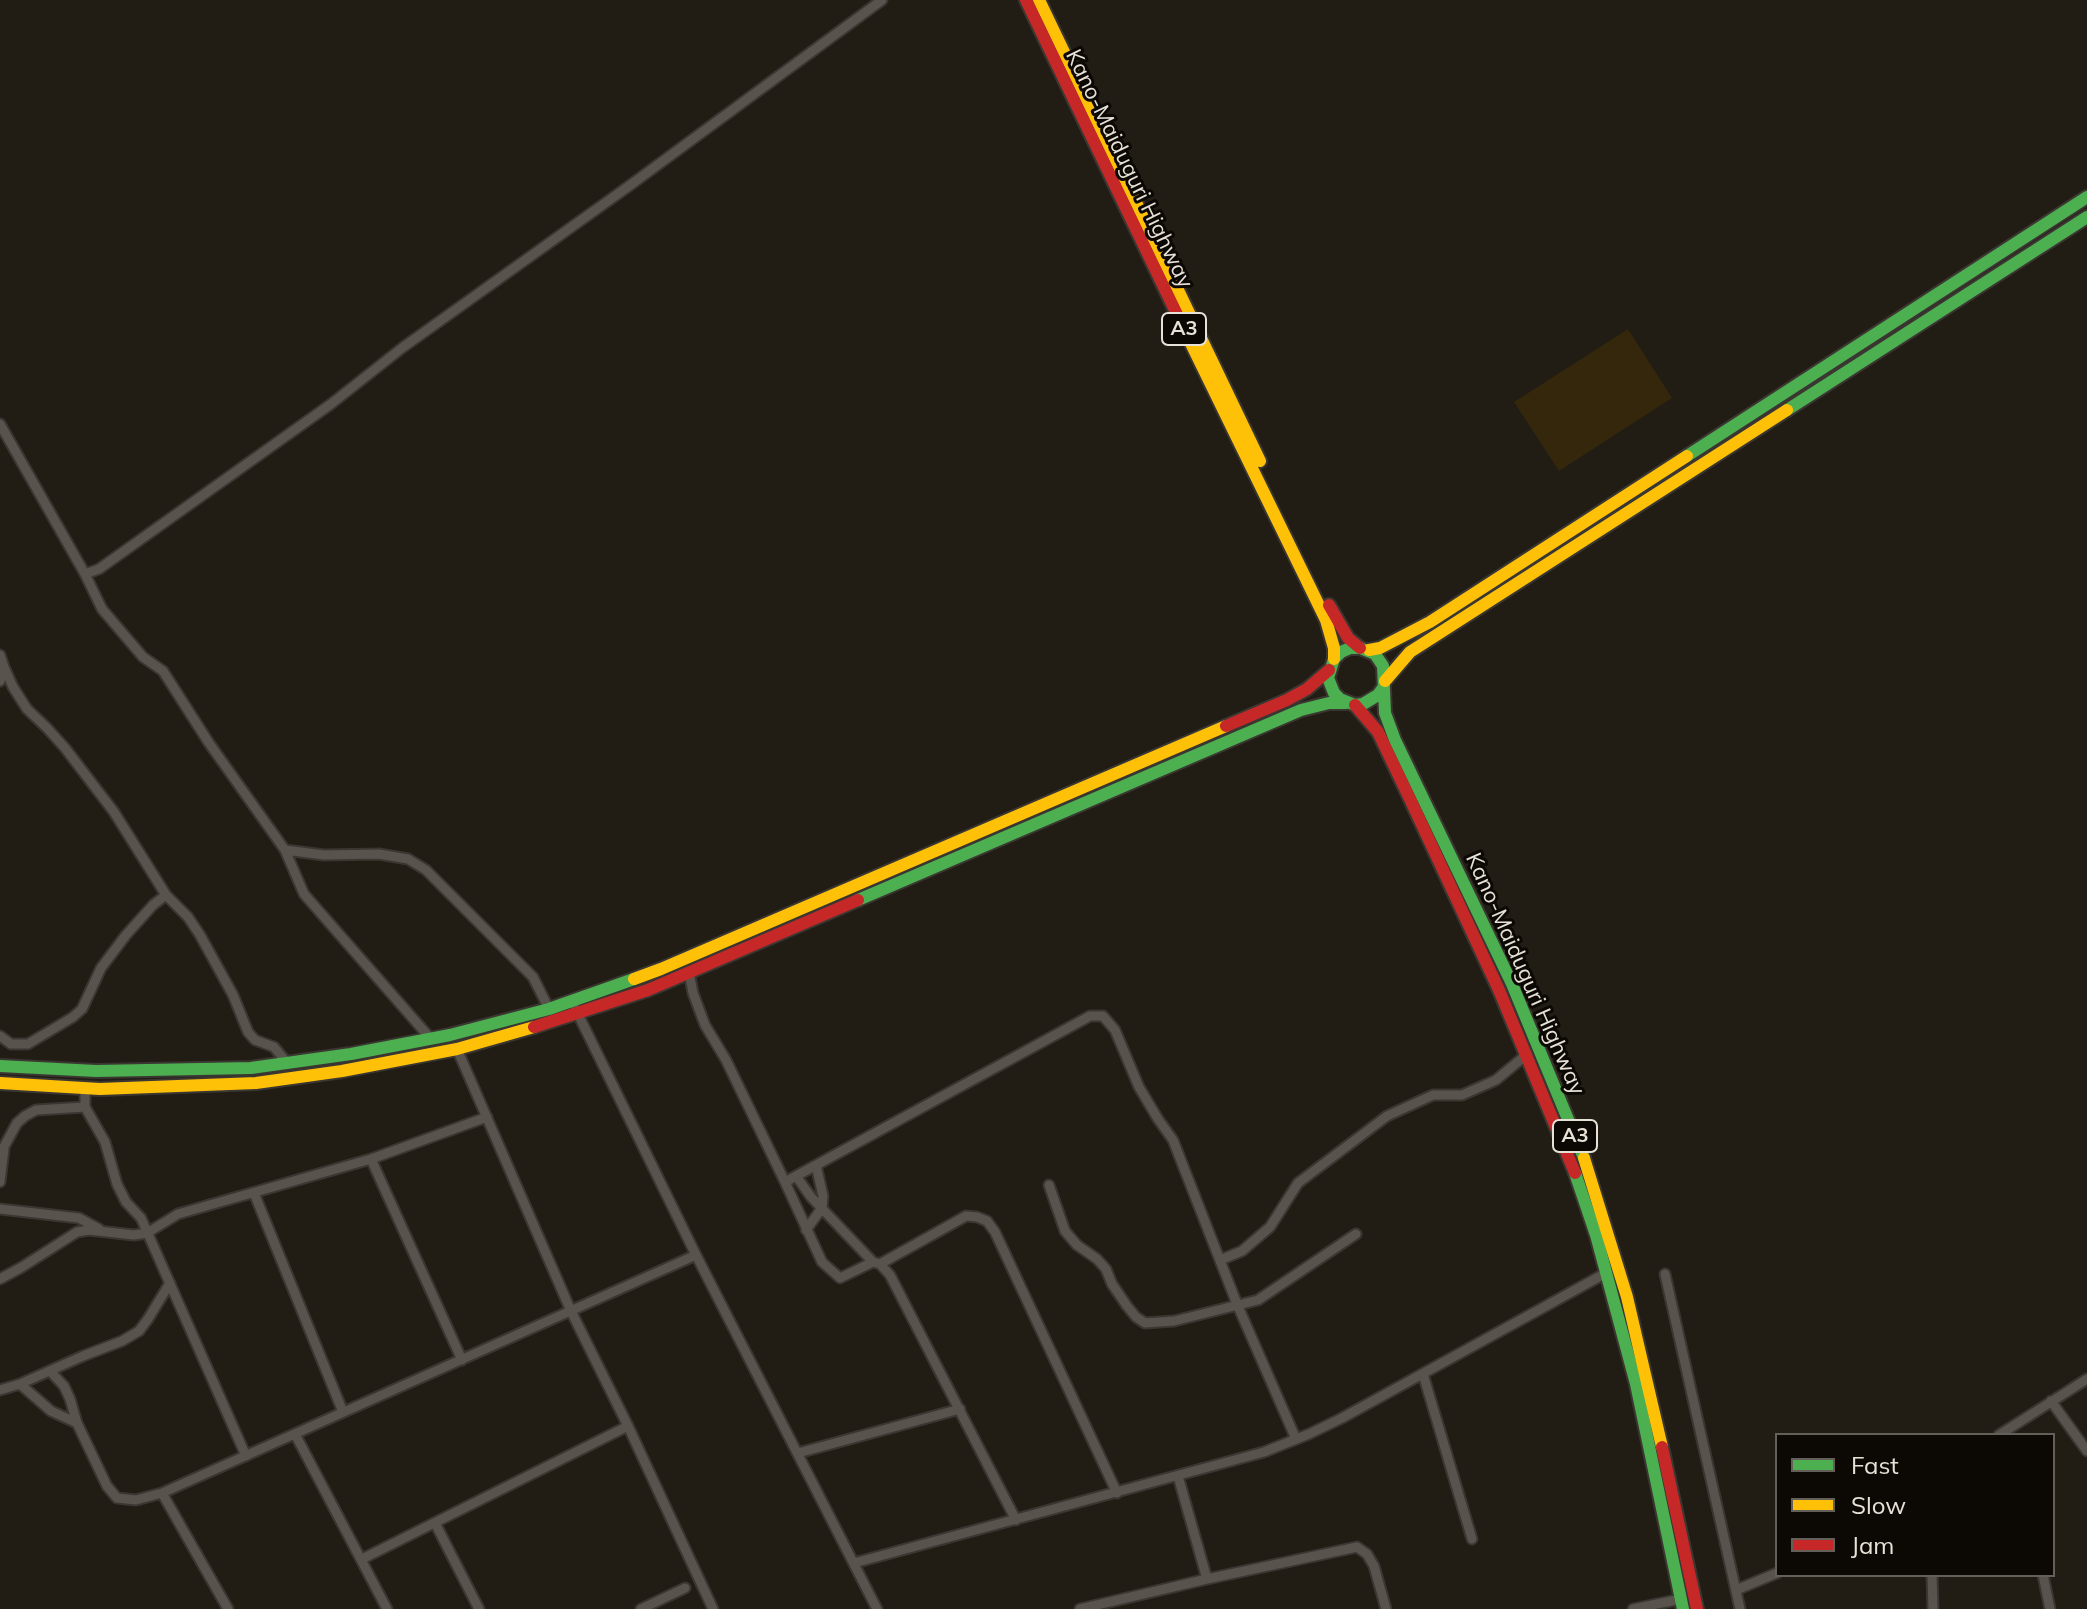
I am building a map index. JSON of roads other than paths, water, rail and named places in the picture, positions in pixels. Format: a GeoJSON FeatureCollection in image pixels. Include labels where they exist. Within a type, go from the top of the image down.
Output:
{"type":"FeatureCollection","features":[{"type":"Feature","properties":{"kind":"main road","name":"Kano-Maiduguri Highway"},"geometry":{"type":"LineString","coordinates":[[1026,0],[1326,620],[1334,648],[1331,664]]}},
{"type":"Feature","properties":{"kind":"main road","name":"Kano-Maiduguri Highway"},"geometry":{"type":"LineString","coordinates":[[1045,3],[1324,596],[1348,638],[1364,649]]}},
{"type":"Feature","properties":{"kind":"main road"},"geometry":{"type":"LineString","coordinates":[[0,1066],[146,1071],[288,1064],[431,1039],[549,1009],[661,969],[1287,700],[1315,683],[1341,652],[1350,648],[1380,648],[1430,622],[2087,197]]}},
{"type":"Feature","properties":{"kind":"main road"},"geometry":{"type":"LineString","coordinates":[[0,1083],[85,1089],[256,1083],[342,1071],[457,1049],[648,990],[1301,710],[1329,703],[1371,701],[1410,652],[2087,217]]}},
{"type":"Feature","properties":{"kind":"main road","name":"A3"},"geometry":{"type":"LineString","coordinates":[[1364,649],[1375,654],[1383,666],[1384,684]]}},
{"type":"Feature","properties":{"kind":"main road","name":"A3"},"geometry":{"type":"LineString","coordinates":[[1331,664],[1328,678],[1334,693],[1351,704]]}},
{"type":"Feature","properties":{"kind":"main road","name":"Kano-Maiduguri Highway"},"geometry":{"type":"LineString","coordinates":[[1384,684],[1385,713],[1395,740],[1512,984],[1585,1160],[1627,1297],[1648,1381],[1697,1609]]}},
{"type":"Feature","properties":{"kind":"main road","name":"Kano-Maiduguri Highway"},"geometry":{"type":"LineString","coordinates":[[1351,704],[1378,732],[1499,990],[1572,1165],[1596,1235],[1636,1384],[1682,1604]]}},
{"type":"Feature","properties":{"kind":"main road"},"geometry":{"type":"LineString","coordinates":[[1670,1548],[1684,1546]]}},
{"type":"Feature","properties":{"kind":"street"},"geometry":{"type":"LineString","coordinates":[[85,574],[99,569],[331,404],[402,348],[882,0]]}},
{"type":"Feature","properties":{"kind":"street"},"geometry":{"type":"LineString","coordinates":[[0,424],[5,442],[85,574],[102,609],[143,657],[163,671],[209,743],[285,850],[304,894],[431,1039]]}},
{"type":"Feature","properties":{"kind":"street"},"geometry":{"type":"LineString","coordinates":[[0,655],[13,687],[27,709],[65,748],[114,812],[166,895],[188,917],[200,935],[233,995],[248,1032],[255,1040],[274,1047],[288,1064]]}},
{"type":"Feature","properties":{"kind":"street"},"geometry":{"type":"LineString","coordinates":[[0,681],[4,667]]}},
{"type":"Feature","properties":{"kind":"street"},"geometry":{"type":"LineString","coordinates":[[285,850],[324,855],[379,854],[408,859],[426,870],[533,977],[549,1009]]}},
{"type":"Feature","properties":{"kind":"street"},"geometry":{"type":"LineString","coordinates":[[0,1036],[11,1044],[28,1044],[73,1017],[82,1009],[101,968],[117,946],[153,905],[166,895]]}},
{"type":"Feature","properties":{"kind":"street"},"geometry":{"type":"LineString","coordinates":[[689,972],[705,1025],[726,1060],[822,1262],[840,1278],[876,1263],[966,1216],[987,1221],[995,1232],[1117,1493]]}},
{"type":"Feature","properties":{"kind":"street"},"geometry":{"type":"LineString","coordinates":[[572,1000],[696,1255],[877,1609]]}},
{"type":"Feature","properties":{"kind":"street"},"geometry":{"type":"LineString","coordinates":[[785,1182],[1090,1016],[1103,1016],[1115,1030],[1139,1087],[1173,1140],[1237,1304],[1296,1439]]}},
{"type":"Feature","properties":{"kind":"street"},"geometry":{"type":"LineString","coordinates":[[457,1049],[571,1311],[713,1609]]}},
{"type":"Feature","properties":{"kind":"street"},"geometry":{"type":"LineString","coordinates":[[1220,1260],[1242,1251],[1270,1227],[1298,1183],[1387,1116],[1433,1095],[1462,1095],[1496,1080],[1526,1055]]}},
{"type":"Feature","properties":{"kind":"street"},"geometry":{"type":"LineString","coordinates":[[85,1089],[85,1107],[105,1142],[117,1184],[126,1202],[141,1218],[246,1456]]}},
{"type":"Feature","properties":{"kind":"street"},"geometry":{"type":"LineString","coordinates":[[0,1182],[2,1150],[17,1123],[36,1110],[85,1107]]}},
{"type":"Feature","properties":{"kind":"street"},"geometry":{"type":"LineString","coordinates":[[0,1279],[77,1232],[147,1233],[178,1214],[371,1159],[487,1117]]}},
{"type":"Feature","properties":{"kind":"street"},"geometry":{"type":"LineString","coordinates":[[371,1159],[462,1360]]}},
{"type":"Feature","properties":{"kind":"street"},"geometry":{"type":"LineString","coordinates":[[806,1230],[822,1208],[823,1196],[816,1165]]}},
{"type":"Feature","properties":{"kind":"street"},"geometry":{"type":"LineString","coordinates":[[796,1176],[897,1288],[1016,1520]]}},
{"type":"Feature","properties":{"kind":"street"},"geometry":{"type":"LineString","coordinates":[[1049,1185],[1065,1231],[1106,1269],[1112,1284],[1136,1317],[1145,1323],[1174,1321],[1258,1300],[1356,1234]]}},
{"type":"Feature","properties":{"kind":"street"},"geometry":{"type":"LineString","coordinates":[[254,1193],[343,1412]]}},
{"type":"Feature","properties":{"kind":"street"},"geometry":{"type":"LineString","coordinates":[[0,1209],[79,1218],[102,1230]]}},
{"type":"Feature","properties":{"kind":"street"},"geometry":{"type":"LineString","coordinates":[[50,1371],[64,1386],[77,1423],[107,1486],[117,1498],[136,1500],[162,1493],[696,1255]]}},
{"type":"Feature","properties":{"kind":"street"},"geometry":{"type":"LineString","coordinates":[[854,1563],[1247,1457],[1296,1439],[1342,1418],[1606,1273]]}},
{"type":"Feature","properties":{"kind":"street"},"geometry":{"type":"LineString","coordinates":[[1665,1274],[1740,1609]]}},
{"type":"Feature","properties":{"kind":"street"},"geometry":{"type":"LineString","coordinates":[[0,1390],[122,1341],[139,1331],[170,1283]]}},
{"type":"Feature","properties":{"kind":"street"},"geometry":{"type":"LineString","coordinates":[[1423,1374],[1472,1539]]}},
{"type":"Feature","properties":{"kind":"street"},"geometry":{"type":"LineString","coordinates":[[2012,1431],[2051,1401],[2087,1379]]}},
{"type":"Feature","properties":{"kind":"street"},"geometry":{"type":"LineString","coordinates":[[20,1384],[51,1411],[77,1423]]}},
{"type":"Feature","properties":{"kind":"street"},"geometry":{"type":"LineString","coordinates":[[2051,1401],[2087,1451]]}},
{"type":"Feature","properties":{"kind":"street"},"geometry":{"type":"LineString","coordinates":[[798,1453],[960,1409]]}},
{"type":"Feature","properties":{"kind":"street"},"geometry":{"type":"LineString","coordinates":[[362,1559],[628,1426]]}},
{"type":"Feature","properties":{"kind":"street"},"geometry":{"type":"LineString","coordinates":[[295,1434],[387,1609]]}},
{"type":"Feature","properties":{"kind":"street"},"geometry":{"type":"LineString","coordinates":[[1178,1476],[1207,1579]]}},
{"type":"Feature","properties":{"kind":"street"},"geometry":{"type":"LineString","coordinates":[[162,1493],[228,1609]]}},
{"type":"Feature","properties":{"kind":"street"},"geometry":{"type":"LineString","coordinates":[[435,1523],[479,1609]]}},
{"type":"Feature","properties":{"kind":"street"},"geometry":{"type":"LineString","coordinates":[[1080,1609],[1357,1547],[1367,1554],[1374,1566],[1386,1609]]}},
{"type":"Feature","properties":{"kind":"street"},"geometry":{"type":"LineString","coordinates":[[1736,1590],[1775,1574]]}},
{"type":"Feature","properties":{"kind":"street"},"geometry":{"type":"LineString","coordinates":[[1932,1577],[1933,1609]]}},
{"type":"Feature","properties":{"kind":"street"},"geometry":{"type":"LineString","coordinates":[[2043,1577],[2050,1609]]}},
{"type":"Feature","properties":{"kind":"street"},"geometry":{"type":"LineString","coordinates":[[641,1609],[685,1588]]}},
{"type":"Feature","properties":{"kind":"street"},"geometry":{"type":"LineString","coordinates":[[1633,1609],[1682,1604]]}}]}
